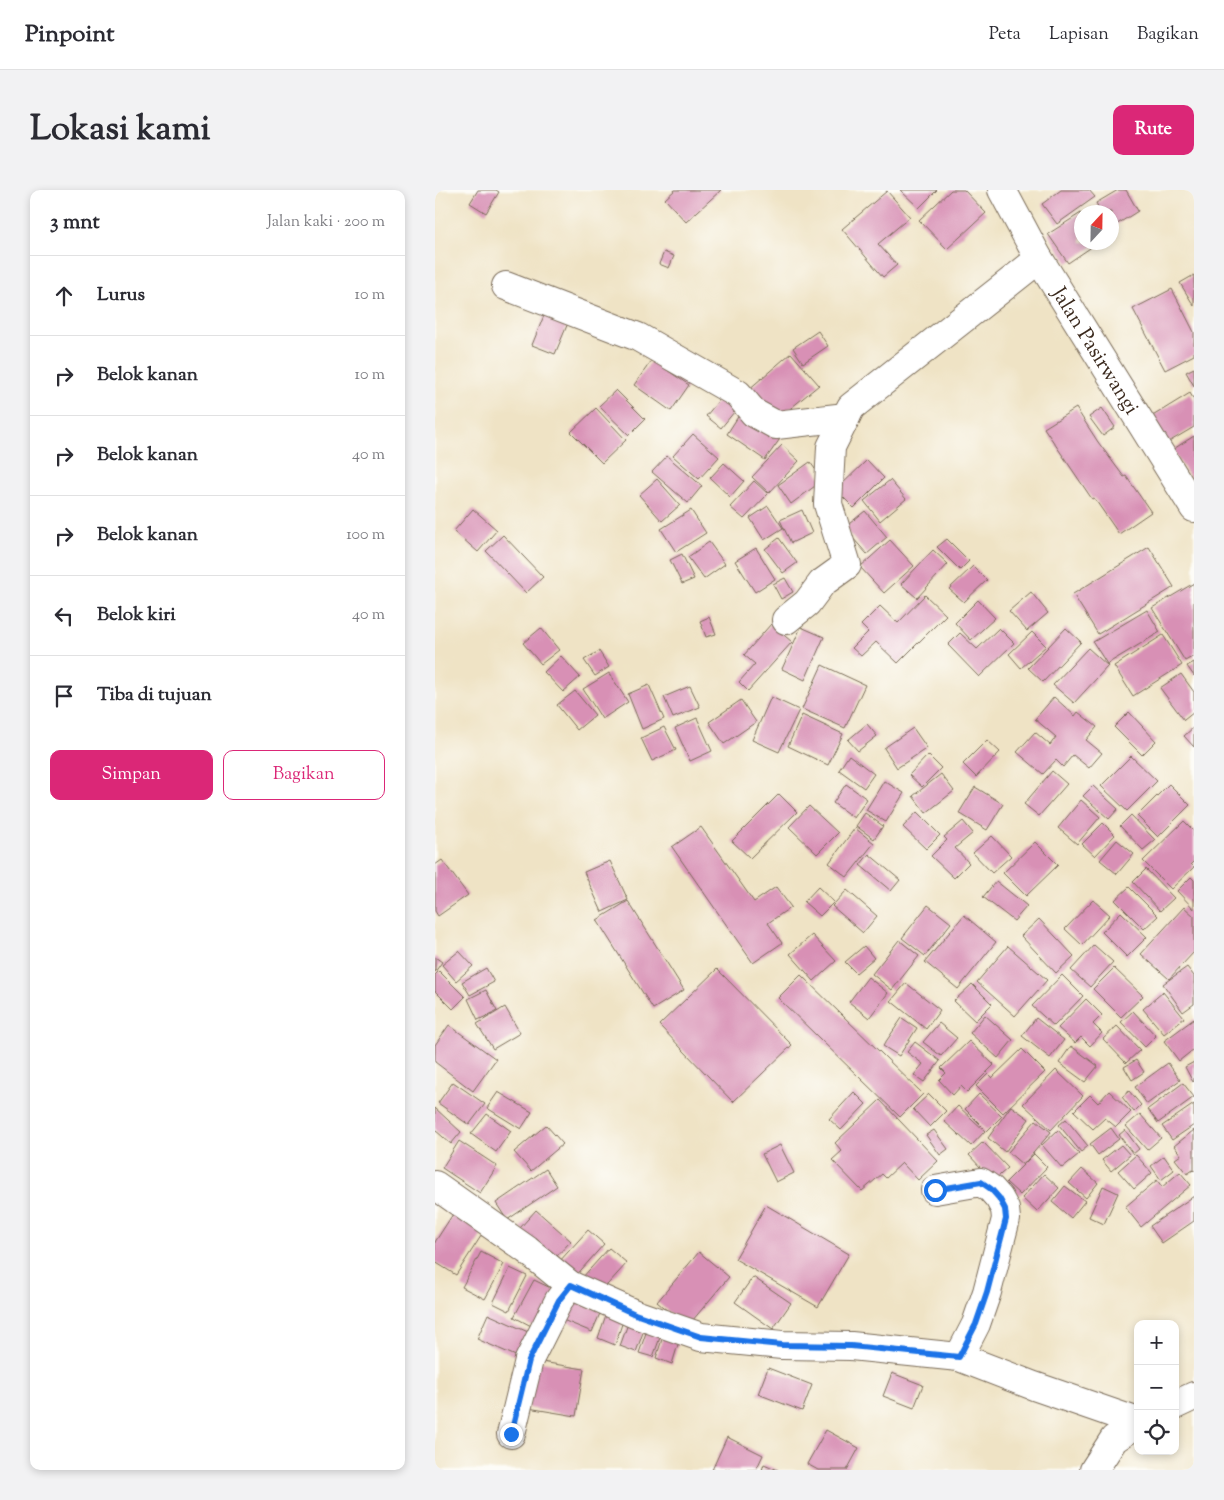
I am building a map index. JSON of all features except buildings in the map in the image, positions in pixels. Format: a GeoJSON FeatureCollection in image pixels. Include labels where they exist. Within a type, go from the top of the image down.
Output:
{"type":"FeatureCollection","features":[{"type":"Feature","properties":{"kind":"street","name":"Jalan Pasirwangi"},"geometry":{"type":"LineString","coordinates":[[1002,190],[1039,259],[1194,508]]}},
{"type":"Feature","properties":{"kind":"street"},"geometry":{"type":"LineString","coordinates":[[785,620],[807,603],[822,584],[847,565],[828,504],[831,447],[851,407],[1039,259]]}},
{"type":"Feature","properties":{"kind":"street"},"geometry":{"type":"LineString","coordinates":[[506,286],[637,337],[738,394],[754,413],[776,425],[846,417]]}},
{"type":"Feature","properties":{"kind":"street"},"geometry":{"type":"LineString","coordinates":[[935,1190],[981,1182],[999,1198],[1005,1209],[1006,1219],[987,1292],[976,1324],[959,1357]]}},
{"type":"Feature","properties":{"kind":"street"},"geometry":{"type":"LineString","coordinates":[[435,1186],[527,1250],[571,1285],[635,1314],[701,1337],[782,1345],[851,1346],[959,1357],[1134,1422]]}},
{"type":"Feature","properties":{"kind":"street"},"geometry":{"type":"LineString","coordinates":[[511,1434],[529,1360],[559,1300],[571,1285]]}},
{"type":"Feature","properties":{"kind":"street"},"geometry":{"type":"LineString","coordinates":[[1179,1403],[1194,1396]]}},
{"type":"Feature","properties":{"kind":"street"},"geometry":{"type":"LineString","coordinates":[[1094,1470],[1114,1439],[1134,1426]]}},
{"type":"Feature","properties":{"kind":"route"},"geometry":{"type":"LineString","coordinates":[[511,1434],[529,1360],[559,1300],[571,1285],[635,1314],[701,1337],[782,1345],[851,1346],[959,1357],[976,1324],[987,1292],[1006,1219],[1005,1209],[991,1189],[981,1182],[935,1190]]}}]}
